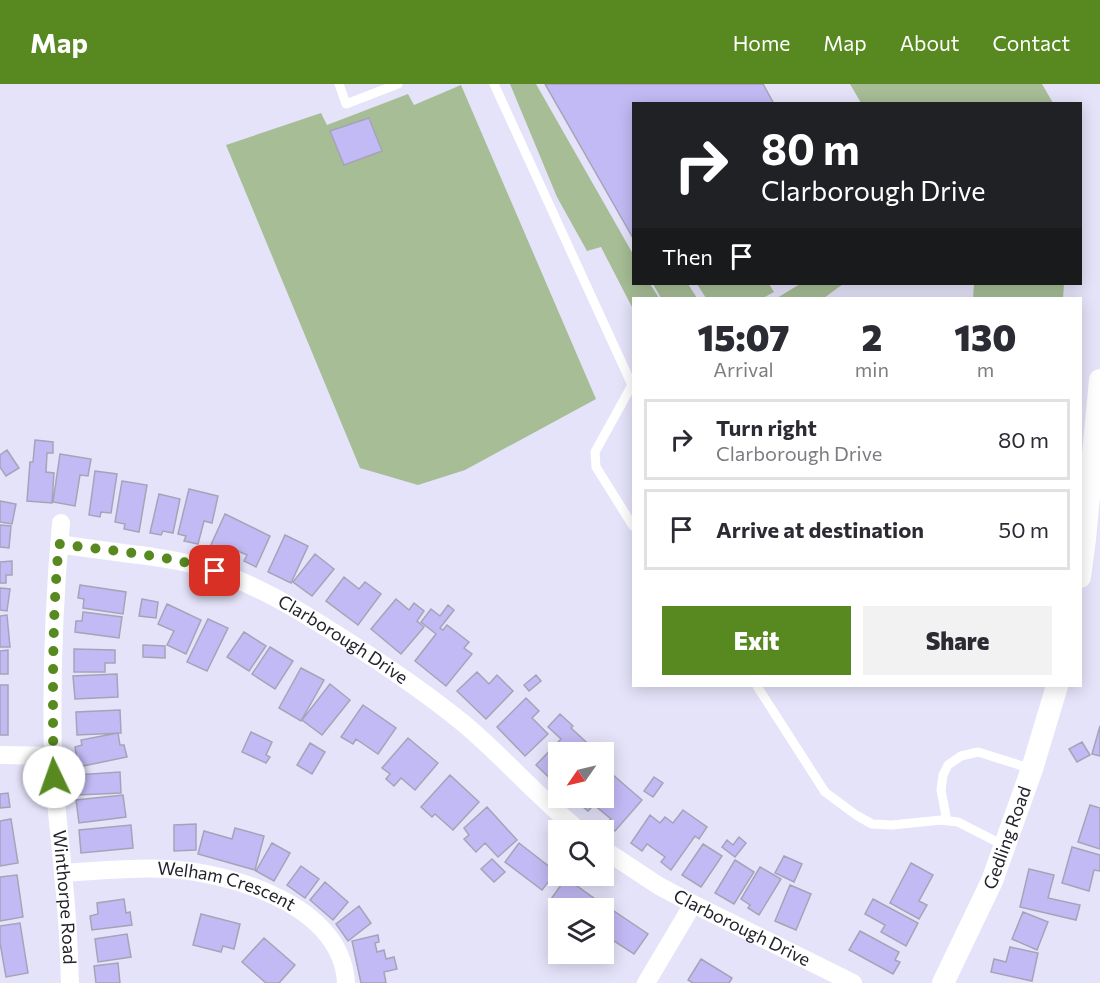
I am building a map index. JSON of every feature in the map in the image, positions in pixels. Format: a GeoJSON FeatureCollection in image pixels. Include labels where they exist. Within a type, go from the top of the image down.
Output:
{"type":"FeatureCollection","features":[{"type":"Feature","properties":{"kind":"street"},"geometry":{"type":"LineString","coordinates":[[1082,562],[1100,380]]}},
{"type":"Feature","properties":{"kind":"street","name":"Winthorpe Road"},"geometry":{"type":"LineString","coordinates":[[61,523],[53,650],[53,756],[70,983]]}},
{"type":"Feature","properties":{"kind":"street","name":"Clarborough Drive"},"geometry":{"type":"LineString","coordinates":[[59,544],[198,566],[232,577],[271,596],[321,624],[433,700],[472,731],[567,820]]}},
{"type":"Feature","properties":{"kind":"street","name":"Gedling Road"},"geometry":{"type":"LineString","coordinates":[[943,983],[992,881],[1032,769],[1057,687]]}},
{"type":"Feature","properties":{"kind":"street"},"geometry":{"type":"LineString","coordinates":[[0,755],[53,756]]}},
{"type":"Feature","properties":{"kind":"street","name":"Clarborough Drive"},"geometry":{"type":"LineString","coordinates":[[614,856],[693,904],[853,983]]}},
{"type":"Feature","properties":{"kind":"street","name":"Welham Crescent"},"geometry":{"type":"LineString","coordinates":[[63,873],[167,869],[220,876],[243,883],[298,909],[319,927],[336,947],[346,983]]}},
{"type":"Feature","properties":{"kind":"street"},"geometry":{"type":"LineString","coordinates":[[646,983],[693,904]]}},
{"type":"Feature","properties":{"kind":"lane"},"geometry":{"type":"LineString","coordinates":[[339,84],[346,104],[398,84]]}},
{"type":"Feature","properties":{"kind":"lane"},"geometry":{"type":"LineString","coordinates":[[494,84],[632,385],[595,452],[596,467],[632,524]]}},
{"type":"Feature","properties":{"kind":"lane"},"geometry":{"type":"LineString","coordinates":[[758,687],[825,792],[856,815],[872,824],[892,825],[941,820],[958,822],[1005,846]]}},
{"type":"Feature","properties":{"kind":"lane"},"geometry":{"type":"LineString","coordinates":[[947,821],[941,790],[943,776],[948,765],[961,756],[978,752],[1032,769]]}},
{"type":"Feature","properties":{"kind":"green space"},"geometry":{"type":"Polygon","coordinates":[[[510,84],[536,84],[632,252],[632,285],[651,285],[658,297],[632,297],[632,307],[601,247],[587,251],[557,197],[510,84]]]}},
{"type":"Feature","properties":{"kind":"green space"},"geometry":{"type":"Polygon","coordinates":[[[850,84],[1042,84],[1052,102],[860,102],[850,84]]]}},
{"type":"Feature","properties":{"kind":"green space"},"geometry":{"type":"Polygon","coordinates":[[[461,85],[596,399],[465,470],[418,485],[360,468],[226,145],[321,113],[327,125],[408,94],[414,105],[461,85]]]}},
{"type":"Feature","properties":{"kind":"green space"},"geometry":{"type":"Polygon","coordinates":[[[654,285],[689,285],[696,297],[660,297],[654,285]]]}},
{"type":"Feature","properties":{"kind":"green space"},"geometry":{"type":"Polygon","coordinates":[[[698,285],[770,285],[774,292],[765,297],[705,297],[698,285]]]}},
{"type":"Feature","properties":{"kind":"green space"},"geometry":{"type":"Polygon","coordinates":[[[798,285],[842,285],[825,297],[779,297],[798,285]]]}},
{"type":"Feature","properties":{"kind":"green space"},"geometry":{"type":"Polygon","coordinates":[[[974,285],[1064,285],[1063,297],[973,297],[974,285]]]}},
{"type":"Feature","properties":{"kind":"building"},"geometry":{"type":"Polygon","coordinates":[[[545,84],[763,84],[773,102],[632,102],[632,236],[545,84]]]}},
{"type":"Feature","properties":{"kind":"building"},"geometry":{"type":"Polygon","coordinates":[[[369,118],[382,151],[344,165],[330,131],[369,118]]]}},
{"type":"Feature","properties":{"kind":"building"},"geometry":{"type":"Polygon","coordinates":[[[35,440],[53,442],[53,453],[47,453],[46,472],[54,473],[52,503],[27,501],[30,462],[33,462],[35,440]]]}},
{"type":"Feature","properties":{"kind":"building"},"geometry":{"type":"Polygon","coordinates":[[[7,450],[19,468],[6,476],[0,467],[0,455],[7,450]]]}},
{"type":"Feature","properties":{"kind":"building"},"geometry":{"type":"Polygon","coordinates":[[[60,454],[91,459],[88,476],[80,475],[75,506],[53,502],[60,454]]]}},
{"type":"Feature","properties":{"kind":"building"},"geometry":{"type":"Polygon","coordinates":[[[95,471],[117,474],[111,513],[101,512],[100,517],[89,515],[95,471]]]}},
{"type":"Feature","properties":{"kind":"building"},"geometry":{"type":"Polygon","coordinates":[[[122,481],[147,485],[139,532],[124,529],[125,524],[115,522],[122,481]]]}},
{"type":"Feature","properties":{"kind":"building"},"geometry":{"type":"Polygon","coordinates":[[[189,489],[218,496],[212,523],[204,521],[198,544],[184,541],[186,536],[178,534],[189,489]]]}},
{"type":"Feature","properties":{"kind":"building"},"geometry":{"type":"Polygon","coordinates":[[[159,494],[180,499],[173,533],[163,531],[161,535],[150,533],[159,494]]]}},
{"type":"Feature","properties":{"kind":"building"},"geometry":{"type":"Polygon","coordinates":[[[0,501],[16,504],[12,524],[0,522],[0,501]]]}},
{"type":"Feature","properties":{"kind":"building"},"geometry":{"type":"Polygon","coordinates":[[[225,514],[270,536],[256,567],[244,561],[247,555],[226,546],[223,553],[210,547],[225,514]]]}},
{"type":"Feature","properties":{"kind":"building"},"geometry":{"type":"Polygon","coordinates":[[[0,525],[11,526],[9,548],[0,547],[0,525]]]}},
{"type":"Feature","properties":{"kind":"building"},"geometry":{"type":"Polygon","coordinates":[[[285,535],[308,546],[291,583],[268,572],[285,535]]]}},
{"type":"Feature","properties":{"kind":"building"},"geometry":{"type":"Polygon","coordinates":[[[315,554],[334,569],[312,596],[293,582],[315,554]]]}},
{"type":"Feature","properties":{"kind":"building"},"geometry":{"type":"Polygon","coordinates":[[[12,561],[12,575],[6,575],[6,583],[0,583],[0,562],[12,561]]]}},
{"type":"Feature","properties":{"kind":"building"},"geometry":{"type":"Polygon","coordinates":[[[344,577],[359,589],[365,582],[381,594],[358,625],[326,601],[344,577]]]}},
{"type":"Feature","properties":{"kind":"building"},"geometry":{"type":"Polygon","coordinates":[[[80,585],[126,592],[123,614],[83,608],[84,599],[78,598],[80,585]]]}},
{"type":"Feature","properties":{"kind":"building"},"geometry":{"type":"Polygon","coordinates":[[[0,588],[10,589],[7,611],[0,610],[0,588]]]}},
{"type":"Feature","properties":{"kind":"building"},"geometry":{"type":"Polygon","coordinates":[[[142,599],[158,602],[156,618],[139,616],[142,599]]]}},
{"type":"Feature","properties":{"kind":"building"},"geometry":{"type":"Polygon","coordinates":[[[396,599],[409,610],[414,603],[424,611],[417,621],[424,627],[401,654],[371,629],[396,599]]]}},
{"type":"Feature","properties":{"kind":"building"},"geometry":{"type":"Polygon","coordinates":[[[167,604],[201,620],[186,654],[167,645],[174,631],[158,624],[167,604]]]}},
{"type":"Feature","properties":{"kind":"building"},"geometry":{"type":"Polygon","coordinates":[[[448,605],[454,610],[440,628],[443,630],[447,625],[469,642],[464,648],[472,654],[446,686],[415,661],[436,634],[421,622],[431,609],[440,616],[448,605]]]}},
{"type":"Feature","properties":{"kind":"building"},"geometry":{"type":"Polygon","coordinates":[[[83,612],[122,617],[119,638],[75,632],[76,621],[82,621],[83,612]]]}},
{"type":"Feature","properties":{"kind":"building"},"geometry":{"type":"Polygon","coordinates":[[[7,615],[10,647],[0,647],[0,616],[7,615]]]}},
{"type":"Feature","properties":{"kind":"building"},"geometry":{"type":"Polygon","coordinates":[[[208,619],[228,628],[207,671],[187,662],[208,619]]]}},
{"type":"Feature","properties":{"kind":"building"},"geometry":{"type":"Polygon","coordinates":[[[244,632],[266,646],[249,671],[227,657],[244,632]]]}},
{"type":"Feature","properties":{"kind":"building"},"geometry":{"type":"Polygon","coordinates":[[[143,645],[165,646],[165,658],[143,657],[143,645]]]}},
{"type":"Feature","properties":{"kind":"building"},"geometry":{"type":"Polygon","coordinates":[[[270,647],[293,661],[275,689],[252,674],[270,647]]]}},
{"type":"Feature","properties":{"kind":"building"},"geometry":{"type":"Polygon","coordinates":[[[74,649],[115,650],[115,663],[105,663],[105,672],[74,672],[74,649]]]}},
{"type":"Feature","properties":{"kind":"building"},"geometry":{"type":"Polygon","coordinates":[[[8,650],[8,674],[0,674],[0,651],[8,650]]]}},
{"type":"Feature","properties":{"kind":"building"},"geometry":{"type":"Polygon","coordinates":[[[301,668],[324,680],[301,721],[279,708],[301,668]]]}},
{"type":"Feature","properties":{"kind":"building"},"geometry":{"type":"Polygon","coordinates":[[[477,672],[489,684],[497,675],[513,691],[486,719],[457,691],[477,672]]]}},
{"type":"Feature","properties":{"kind":"building"},"geometry":{"type":"Polygon","coordinates":[[[117,674],[118,697],[75,699],[73,676],[117,674]]]}},
{"type":"Feature","properties":{"kind":"building"},"geometry":{"type":"Polygon","coordinates":[[[536,675],[541,681],[529,691],[524,685],[536,675]]]}},
{"type":"Feature","properties":{"kind":"building"},"geometry":{"type":"Polygon","coordinates":[[[330,684],[350,700],[322,735],[302,720],[330,684]]]}},
{"type":"Feature","properties":{"kind":"building"},"geometry":{"type":"Polygon","coordinates":[[[0,685],[8,685],[8,735],[0,735],[0,685]]]}},
{"type":"Feature","properties":{"kind":"building"},"geometry":{"type":"Polygon","coordinates":[[[526,698],[539,711],[532,718],[548,734],[525,756],[497,727],[526,698]]]}},
{"type":"Feature","properties":{"kind":"building"},"geometry":{"type":"Polygon","coordinates":[[[363,705],[396,728],[378,754],[356,739],[353,744],[341,737],[363,705]]]}},
{"type":"Feature","properties":{"kind":"building"},"geometry":{"type":"Polygon","coordinates":[[[120,710],[121,733],[77,735],[76,712],[120,710]]]}},
{"type":"Feature","properties":{"kind":"building"},"geometry":{"type":"Polygon","coordinates":[[[560,714],[586,742],[558,742],[561,739],[548,727],[560,714]]]}},
{"type":"Feature","properties":{"kind":"building"},"geometry":{"type":"Polygon","coordinates":[[[1100,726],[1100,756],[1092,754],[1100,726]]]}},
{"type":"Feature","properties":{"kind":"building"},"geometry":{"type":"Polygon","coordinates":[[[251,732],[272,742],[266,755],[270,757],[266,763],[242,752],[251,732]]]}},
{"type":"Feature","properties":{"kind":"building"},"geometry":{"type":"Polygon","coordinates":[[[118,733],[120,745],[124,745],[127,757],[78,767],[75,747],[82,745],[81,740],[118,733]]]}},
{"type":"Feature","properties":{"kind":"building"},"geometry":{"type":"Polygon","coordinates":[[[408,738],[438,763],[415,790],[401,778],[394,786],[386,779],[390,774],[382,768],[408,738]]]}},
{"type":"Feature","properties":{"kind":"building"},"geometry":{"type":"Polygon","coordinates":[[[1082,742],[1090,755],[1077,762],[1069,749],[1082,742]]]}},
{"type":"Feature","properties":{"kind":"building"},"geometry":{"type":"Polygon","coordinates":[[[310,743],[325,752],[312,774],[297,765],[310,743]]]}},
{"type":"Feature","properties":{"kind":"building"},"geometry":{"type":"Polygon","coordinates":[[[548,753],[548,776],[536,765],[548,753]]]}},
{"type":"Feature","properties":{"kind":"building"},"geometry":{"type":"Polygon","coordinates":[[[120,772],[121,793],[77,795],[76,775],[120,772]]]}},
{"type":"Feature","properties":{"kind":"building"},"geometry":{"type":"Polygon","coordinates":[[[450,775],[479,802],[453,830],[435,814],[432,817],[421,807],[450,775]]]}},
{"type":"Feature","properties":{"kind":"building"},"geometry":{"type":"Polygon","coordinates":[[[614,776],[642,800],[615,831],[614,820],[598,808],[614,808],[614,776]]]}},
{"type":"Feature","properties":{"kind":"building"},"geometry":{"type":"Polygon","coordinates":[[[654,777],[663,783],[653,797],[644,791],[654,777]]]}},
{"type":"Feature","properties":{"kind":"building"},"geometry":{"type":"Polygon","coordinates":[[[8,793],[10,807],[0,808],[0,794],[8,793]]]}},
{"type":"Feature","properties":{"kind":"building"},"geometry":{"type":"Polygon","coordinates":[[[123,795],[126,817],[79,823],[76,800],[123,795]]]}},
{"type":"Feature","properties":{"kind":"building"},"geometry":{"type":"Polygon","coordinates":[[[1090,805],[1100,808],[1100,849],[1078,842],[1090,805]]]}},
{"type":"Feature","properties":{"kind":"building"},"geometry":{"type":"Polygon","coordinates":[[[487,807],[517,840],[498,857],[485,843],[476,852],[464,839],[469,835],[464,828],[487,807]]]}},
{"type":"Feature","properties":{"kind":"building"},"geometry":{"type":"Polygon","coordinates":[[[683,810],[707,827],[699,839],[695,836],[671,870],[661,862],[665,857],[647,844],[642,851],[631,843],[650,815],[660,823],[665,817],[673,823],[683,810]]]}},
{"type":"Feature","properties":{"kind":"building"},"geometry":{"type":"Polygon","coordinates":[[[11,819],[18,863],[0,866],[0,821],[11,819]]]}},
{"type":"Feature","properties":{"kind":"building"},"geometry":{"type":"Polygon","coordinates":[[[196,824],[196,850],[174,851],[174,825],[196,824]]]}},
{"type":"Feature","properties":{"kind":"building"},"geometry":{"type":"Polygon","coordinates":[[[131,825],[133,848],[81,853],[79,830],[131,825]]]}},
{"type":"Feature","properties":{"kind":"building"},"geometry":{"type":"Polygon","coordinates":[[[235,828],[264,836],[255,870],[198,854],[204,831],[232,839],[235,828]]]}},
{"type":"Feature","properties":{"kind":"building"},"geometry":{"type":"Polygon","coordinates":[[[739,837],[746,843],[735,857],[722,847],[727,840],[733,845],[739,837]]]}},
{"type":"Feature","properties":{"kind":"building"},"geometry":{"type":"Polygon","coordinates":[[[272,843],[290,853],[274,881],[256,871],[272,843]]]}},
{"type":"Feature","properties":{"kind":"building"},"geometry":{"type":"Polygon","coordinates":[[[519,843],[548,866],[548,882],[542,890],[505,862],[519,843]]]}},
{"type":"Feature","properties":{"kind":"building"},"geometry":{"type":"Polygon","coordinates":[[[703,844],[722,856],[701,887],[682,875],[703,844]]]}},
{"type":"Feature","properties":{"kind":"building"},"geometry":{"type":"Polygon","coordinates":[[[1072,847],[1100,855],[1100,871],[1094,870],[1089,891],[1062,883],[1072,847]]]}},
{"type":"Feature","properties":{"kind":"building"},"geometry":{"type":"Polygon","coordinates":[[[784,856],[802,864],[794,882],[775,873],[784,856]]]}},
{"type":"Feature","properties":{"kind":"building"},"geometry":{"type":"Polygon","coordinates":[[[492,859],[505,872],[494,882],[481,869],[492,859]]]}},
{"type":"Feature","properties":{"kind":"building"},"geometry":{"type":"Polygon","coordinates":[[[735,860],[754,872],[734,904],[715,893],[735,860]]]}},
{"type":"Feature","properties":{"kind":"building"},"geometry":{"type":"Polygon","coordinates":[[[911,863],[933,875],[919,901],[927,905],[919,919],[890,903],[911,863]]]}},
{"type":"Feature","properties":{"kind":"building"},"geometry":{"type":"Polygon","coordinates":[[[301,866],[319,879],[305,898],[287,885],[301,866]]]}},
{"type":"Feature","properties":{"kind":"building"},"geometry":{"type":"Polygon","coordinates":[[[760,867],[781,879],[759,915],[748,908],[750,905],[741,899],[760,867]]]}},
{"type":"Feature","properties":{"kind":"building"},"geometry":{"type":"Polygon","coordinates":[[[1029,869],[1054,875],[1048,898],[1080,905],[1076,920],[1020,907],[1029,869]]]}},
{"type":"Feature","properties":{"kind":"building"},"geometry":{"type":"Polygon","coordinates":[[[17,875],[23,917],[0,921],[0,877],[17,875]]]}},
{"type":"Feature","properties":{"kind":"building"},"geometry":{"type":"Polygon","coordinates":[[[325,882],[348,902],[333,920],[310,900],[325,882]]]}},
{"type":"Feature","properties":{"kind":"building"},"geometry":{"type":"Polygon","coordinates":[[[790,885],[811,894],[796,930],[775,921],[790,885]]]}},
{"type":"Feature","properties":{"kind":"building"},"geometry":{"type":"Polygon","coordinates":[[[560,886],[577,886],[594,898],[552,898],[560,886]]]}},
{"type":"Feature","properties":{"kind":"building"},"geometry":{"type":"Polygon","coordinates":[[[124,899],[126,913],[130,912],[132,925],[92,930],[90,916],[98,914],[97,903],[124,899]]]}},
{"type":"Feature","properties":{"kind":"building"},"geometry":{"type":"Polygon","coordinates":[[[873,899],[918,923],[906,946],[881,932],[885,925],[865,914],[873,899]]]}},
{"type":"Feature","properties":{"kind":"building"},"geometry":{"type":"Polygon","coordinates":[[[359,906],[371,923],[348,941],[336,924],[359,906]]]}},
{"type":"Feature","properties":{"kind":"building"},"geometry":{"type":"Polygon","coordinates":[[[614,911],[648,934],[634,954],[614,941],[614,911]]]}},
{"type":"Feature","properties":{"kind":"building"},"geometry":{"type":"Polygon","coordinates":[[[1023,912],[1048,922],[1037,950],[1012,939],[1023,912]]]}},
{"type":"Feature","properties":{"kind":"building"},"geometry":{"type":"Polygon","coordinates":[[[201,914],[240,924],[234,949],[223,946],[221,952],[193,945],[201,914]]]}},
{"type":"Feature","properties":{"kind":"building"},"geometry":{"type":"Polygon","coordinates":[[[20,923],[28,973],[6,977],[0,943],[0,926],[20,923]]]}},
{"type":"Feature","properties":{"kind":"building"},"geometry":{"type":"Polygon","coordinates":[[[860,931],[899,952],[895,960],[900,962],[893,974],[849,950],[860,931]]]}},
{"type":"Feature","properties":{"kind":"building"},"geometry":{"type":"Polygon","coordinates":[[[127,934],[131,957],[98,962],[95,939],[127,934]]]}},
{"type":"Feature","properties":{"kind":"building"},"geometry":{"type":"Polygon","coordinates":[[[378,935],[379,942],[375,943],[377,952],[384,950],[386,959],[394,957],[397,969],[384,972],[386,983],[361,983],[352,941],[378,935]]]}},
{"type":"Feature","properties":{"kind":"building"},"geometry":{"type":"Polygon","coordinates":[[[264,938],[295,965],[279,983],[266,983],[242,962],[264,938]]]}},
{"type":"Feature","properties":{"kind":"building"},"geometry":{"type":"Polygon","coordinates":[[[1010,947],[1038,953],[1032,981],[991,972],[994,959],[1006,962],[1010,947]]]}},
{"type":"Feature","properties":{"kind":"building"},"geometry":{"type":"Polygon","coordinates":[[[701,959],[732,978],[729,983],[693,983],[688,980],[701,959]]]}},
{"type":"Feature","properties":{"kind":"building"},"geometry":{"type":"Polygon","coordinates":[[[118,963],[120,983],[96,983],[94,966],[118,963]]]}},
{"type":"Feature","properties":{"kind":"route"},"geometry":{"type":"LineString","coordinates":[[54,777],[53,650],[59,544],[164,559],[215,571]]}}]}
